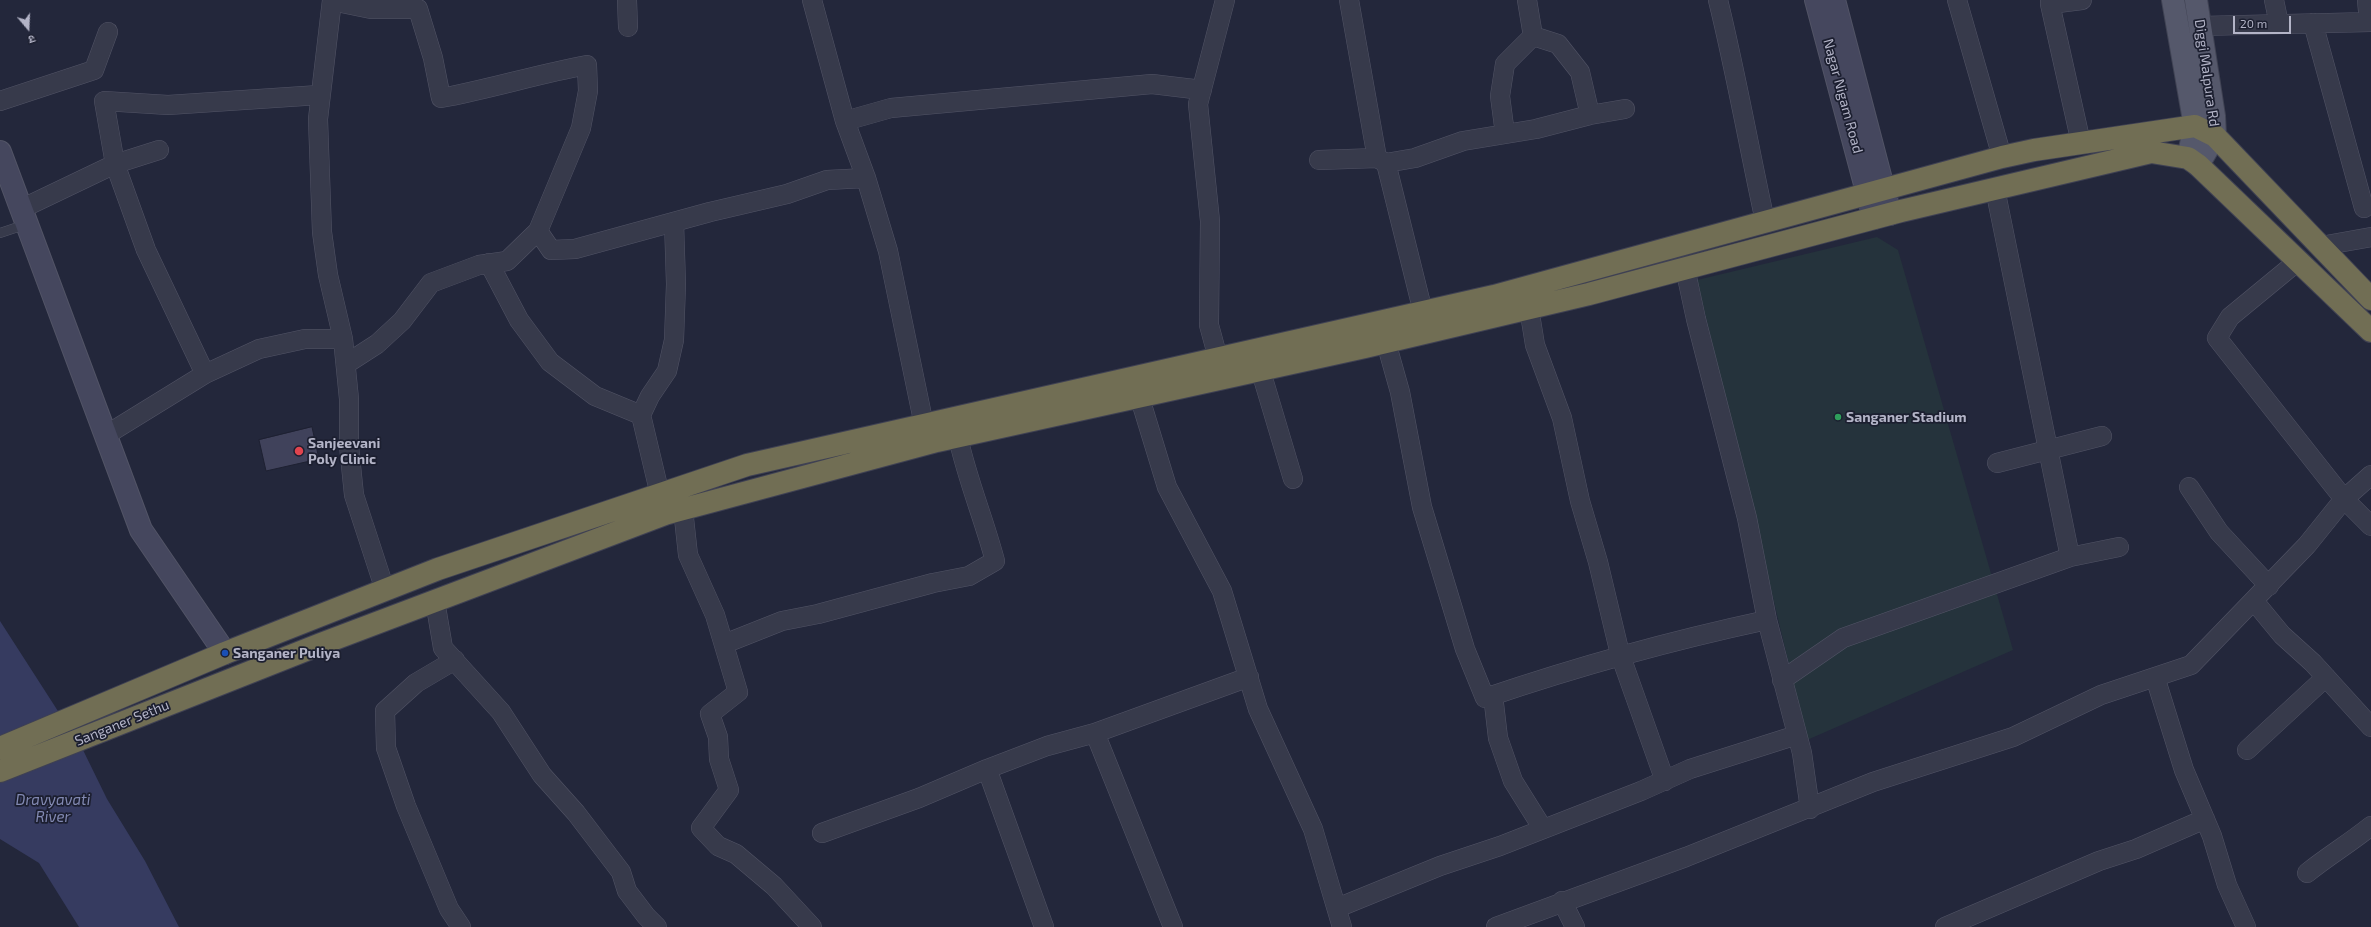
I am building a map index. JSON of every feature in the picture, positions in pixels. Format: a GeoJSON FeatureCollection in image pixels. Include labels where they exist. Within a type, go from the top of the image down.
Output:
{"type":"FeatureCollection","features":[{"type":"Feature","properties":{"kind":"highway"},"geometry":{"type":"LineString","coordinates":[[1383,332],[1423,312],[1494,296],[2002,157],[2081,143],[2195,126],[2215,136],[2371,299]]}},
{"type":"Feature","properties":{"kind":"highway"},"geometry":{"type":"LineString","coordinates":[[1136,387],[1383,332],[1529,308],[1882,216],[2151,152],[2193,162],[2371,331]]}},
{"type":"Feature","properties":{"kind":"highway","name":"Sanganer Sethu"},"geometry":{"type":"LineString","coordinates":[[0,748],[225,653],[438,569],[660,497],[747,465],[924,425],[1136,387]]}},
{"type":"Feature","properties":{"kind":"highway","name":"Sanganer Sethu"},"geometry":{"type":"LineString","coordinates":[[0,771],[435,601],[665,514],[958,437],[1136,387]]}},
{"type":"Feature","properties":{"kind":"main road","name":"Diggi Malpura Rd"},"geometry":{"type":"LineString","coordinates":[[2173,0],[2195,126],[2193,162]]}},
{"type":"Feature","properties":{"kind":"main road","name":"Diggi Malpura Rd"},"geometry":{"type":"LineString","coordinates":[[2193,162],[2215,136],[2214,116],[2196,0]]}},
{"type":"Feature","properties":{"kind":"street"},"geometry":{"type":"LineString","coordinates":[[627,0],[628,27]]}},
{"type":"Feature","properties":{"kind":"street"},"geometry":{"type":"LineString","coordinates":[[812,0],[845,121],[866,178],[888,251],[924,425]]}},
{"type":"Feature","properties":{"kind":"street"},"geometry":{"type":"LineString","coordinates":[[1221,368],[1209,325],[1210,221],[1198,104],[1225,0]]}},
{"type":"Feature","properties":{"kind":"street"},"geometry":{"type":"LineString","coordinates":[[1349,0],[1381,161],[1423,312]]}},
{"type":"Feature","properties":{"kind":"street"},"geometry":{"type":"LineString","coordinates":[[1527,0],[1533,36]]}},
{"type":"Feature","properties":{"kind":"street"},"geometry":{"type":"LineString","coordinates":[[1718,0],[1737,90],[1746,118],[1765,222]]}},
{"type":"Feature","properties":{"kind":"street","name":"Nagar Nigam Road"},"geometry":{"type":"LineString","coordinates":[[1816,0],[1876,191]]}},
{"type":"Feature","properties":{"kind":"street","name":"Nagar Nigam Road"},"geometry":{"type":"LineString","coordinates":[[1834,0],[1876,191]]}},
{"type":"Feature","properties":{"kind":"street"},"geometry":{"type":"LineString","coordinates":[[1957,0],[2002,157]]}},
{"type":"Feature","properties":{"kind":"street"},"geometry":{"type":"LineString","coordinates":[[2081,143],[2050,2],[2082,0]]}},
{"type":"Feature","properties":{"kind":"street"},"geometry":{"type":"LineString","coordinates":[[2274,0],[2279,24]]}},
{"type":"Feature","properties":{"kind":"street"},"geometry":{"type":"LineString","coordinates":[[2201,26],[2370,22],[2367,0]]}},
{"type":"Feature","properties":{"kind":"street"},"geometry":{"type":"LineString","coordinates":[[346,364],[377,344],[402,321],[431,283],[479,265],[507,261],[538,232],[581,128],[588,91],[587,65],[553,71],[473,92],[441,98],[433,58],[418,9],[371,9],[332,1],[319,95],[319,151],[322,232],[328,275],[343,340],[346,364],[349,399],[349,446],[354,495],[384,590]]}},
{"type":"Feature","properties":{"kind":"street"},"geometry":{"type":"LineString","coordinates":[[2314,23],[2364,208]]}},
{"type":"Feature","properties":{"kind":"street"},"geometry":{"type":"LineString","coordinates":[[0,101],[94,70],[108,32]]}},
{"type":"Feature","properties":{"kind":"street"},"geometry":{"type":"LineString","coordinates":[[1505,134],[1500,96],[1505,64],[1533,36]]}},
{"type":"Feature","properties":{"kind":"street"},"geometry":{"type":"LineString","coordinates":[[1533,36],[1558,44],[1580,72],[1590,115]]}},
{"type":"Feature","properties":{"kind":"street"},"geometry":{"type":"LineString","coordinates":[[845,121],[891,108],[1152,84],[1202,90]]}},
{"type":"Feature","properties":{"kind":"street"},"geometry":{"type":"LineString","coordinates":[[205,374],[146,250],[116,164],[104,101],[168,105],[319,95]]}},
{"type":"Feature","properties":{"kind":"street"},"geometry":{"type":"LineString","coordinates":[[1319,160],[1381,161],[1415,158],[1463,141],[1505,134],[1590,115],[1625,109]]}},
{"type":"Feature","properties":{"kind":"street"},"geometry":{"type":"LineString","coordinates":[[24,216],[116,164],[158,150]]}},
{"type":"Feature","properties":{"kind":"street"},"geometry":{"type":"LineString","coordinates":[[0,152],[141,530],[225,653]]}},
{"type":"Feature","properties":{"kind":"street"},"geometry":{"type":"LineString","coordinates":[[538,232],[551,250],[575,249],[674,222],[787,194],[826,180],[866,178]]}},
{"type":"Feature","properties":{"kind":"street"},"geometry":{"type":"LineString","coordinates":[[1995,189],[2070,557]]}},
{"type":"Feature","properties":{"kind":"street"},"geometry":{"type":"LineString","coordinates":[[1876,191],[1882,216]]}},
{"type":"Feature","properties":{"kind":"street"},"geometry":{"type":"LineString","coordinates":[[660,497],[641,414],[650,396],[667,371],[674,340],[676,284],[674,222]]}},
{"type":"Feature","properties":{"kind":"street"},"geometry":{"type":"LineString","coordinates":[[2321,246],[2371,237]]}},
{"type":"Feature","properties":{"kind":"street"},"geometry":{"type":"LineString","coordinates":[[2298,261],[2230,317],[2217,338],[2344,499],[2371,526]]}},
{"type":"Feature","properties":{"kind":"street"},"geometry":{"type":"LineString","coordinates":[[489,263],[519,320],[550,362],[595,396],[641,414]]}},
{"type":"Feature","properties":{"kind":"street"},"geometry":{"type":"LineString","coordinates":[[1685,268],[1696,319],[1747,518],[1766,620],[1797,735],[1810,809]]}},
{"type":"Feature","properties":{"kind":"street"},"geometry":{"type":"LineString","coordinates":[[1529,308],[1535,345],[1562,418],[1580,501],[1598,562],[1620,654],[1665,781]]}},
{"type":"Feature","properties":{"kind":"street"},"geometry":{"type":"LineString","coordinates":[[1383,332],[1400,392],[1422,507],[1465,648],[1485,698],[1620,654],[1686,637],[1766,620]]}},
{"type":"Feature","properties":{"kind":"street"},"geometry":{"type":"LineString","coordinates":[[106,435],[205,374],[259,349],[305,340],[343,340]]}},
{"type":"Feature","properties":{"kind":"street"},"geometry":{"type":"LineString","coordinates":[[1258,360],[1293,479]]}},
{"type":"Feature","properties":{"kind":"street"},"geometry":{"type":"LineString","coordinates":[[1136,387],[1167,487],[1222,590],[1258,709],[1313,829],[1342,927]]}},
{"type":"Feature","properties":{"kind":"street"},"geometry":{"type":"LineString","coordinates":[[1997,463],[2048,448],[2102,436]]}},
{"type":"Feature","properties":{"kind":"street"},"geometry":{"type":"LineString","coordinates":[[724,644],[782,620],[818,614],[933,583],[969,576],[995,561],[984,520],[968,476],[958,437]]}},
{"type":"Feature","properties":{"kind":"street"},"geometry":{"type":"LineString","coordinates":[[1496,927],[1686,857],[1810,809],[1873,782],[2013,737],[2101,695],[2191,665],[2307,545],[2344,499],[2371,475]]}},
{"type":"Feature","properties":{"kind":"street"},"geometry":{"type":"LineString","coordinates":[[2189,487],[2219,532],[2269,586]]}},
{"type":"Feature","properties":{"kind":"street"},"geometry":{"type":"LineString","coordinates":[[683,509],[688,555],[715,615],[738,692],[710,714],[718,737],[719,759],[730,790],[701,828],[718,846],[736,854],[774,886],[812,927]]}},
{"type":"Feature","properties":{"kind":"street"},"geometry":{"type":"LineString","coordinates":[[1782,680],[1843,638],[2070,557],[2119,547]]}},
{"type":"Feature","properties":{"kind":"street"},"geometry":{"type":"LineString","coordinates":[[435,601],[443,648],[501,712],[542,775],[576,813],[621,872],[627,891],[646,916],[657,927]]}},
{"type":"Feature","properties":{"kind":"street"},"geometry":{"type":"LineString","coordinates":[[2254,601],[2282,635],[2326,677],[2371,727]]}},
{"type":"Feature","properties":{"kind":"street"},"geometry":{"type":"LineString","coordinates":[[455,660],[416,683],[386,711],[386,748],[406,806],[449,909],[461,927]]}},
{"type":"Feature","properties":{"kind":"street"},"geometry":{"type":"LineString","coordinates":[[822,833],[919,798],[987,769],[1047,746],[1095,733],[1248,677]]}},
{"type":"Feature","properties":{"kind":"street"},"geometry":{"type":"LineString","coordinates":[[2155,677],[2184,770],[2205,819],[2227,885],[2246,927]]}},
{"type":"Feature","properties":{"kind":"street"},"geometry":{"type":"LineString","coordinates":[[2247,750],[2326,677]]}},
{"type":"Feature","properties":{"kind":"street"},"geometry":{"type":"LineString","coordinates":[[1493,695],[1498,738],[1513,781],[1543,829]]}},
{"type":"Feature","properties":{"kind":"street"},"geometry":{"type":"LineString","coordinates":[[1095,733],[1173,927]]}},
{"type":"Feature","properties":{"kind":"street"},"geometry":{"type":"LineString","coordinates":[[1337,908],[1440,866],[1543,829],[1665,781],[1690,769],[1797,735]]}},
{"type":"Feature","properties":{"kind":"street"},"geometry":{"type":"LineString","coordinates":[[987,769],[1044,927]]}},
{"type":"Feature","properties":{"kind":"street"},"geometry":{"type":"LineString","coordinates":[[1945,927],[2099,861],[2136,850],[2205,819]]}},
{"type":"Feature","properties":{"kind":"street"},"geometry":{"type":"LineString","coordinates":[[2307,873],[2329,855],[2347,846],[2371,826]]}},
{"type":"Feature","properties":{"kind":"street"},"geometry":{"type":"LineString","coordinates":[[1562,902],[1575,927]]}},
{"type":"Feature","properties":{"kind":"lane"},"geometry":{"type":"LineString","coordinates":[[0,233],[24,216]]}},
{"type":"Feature","properties":{"kind":"shaded area","name":"Sanganer Stadium"},"geometry":{"type":"Polygon","coordinates":[[[1877,237],[1898,250],[2013,650],[1807,740],[1697,280],[1877,237]]]}},
{"type":"Feature","properties":{"kind":"water","name":"Dravyavati River"},"geometry":{"type":"Polygon","coordinates":[[[0,621],[83,750],[107,799],[145,861],[179,927],[79,927],[39,863],[0,839],[0,621]]]}},
{"type":"Feature","properties":{"kind":"building"},"geometry":{"type":"Polygon","coordinates":[[[312,427],[319,459],[266,471],[259,440],[312,427]]]}},
{"type":"Feature","properties":{"kind":"place","name":"Sanganer Stadium"},"geometry":{"type":"Point","coordinates":[1838,417]}},
{"type":"Feature","properties":{"kind":"place","name":"Sanjeevani Poly Clinic"},"geometry":{"type":"Point","coordinates":[299,451]}},
{"type":"Feature","properties":{"kind":"place","name":"Sanganer Puliya"},"geometry":{"type":"Point","coordinates":[225,653]}}]}
